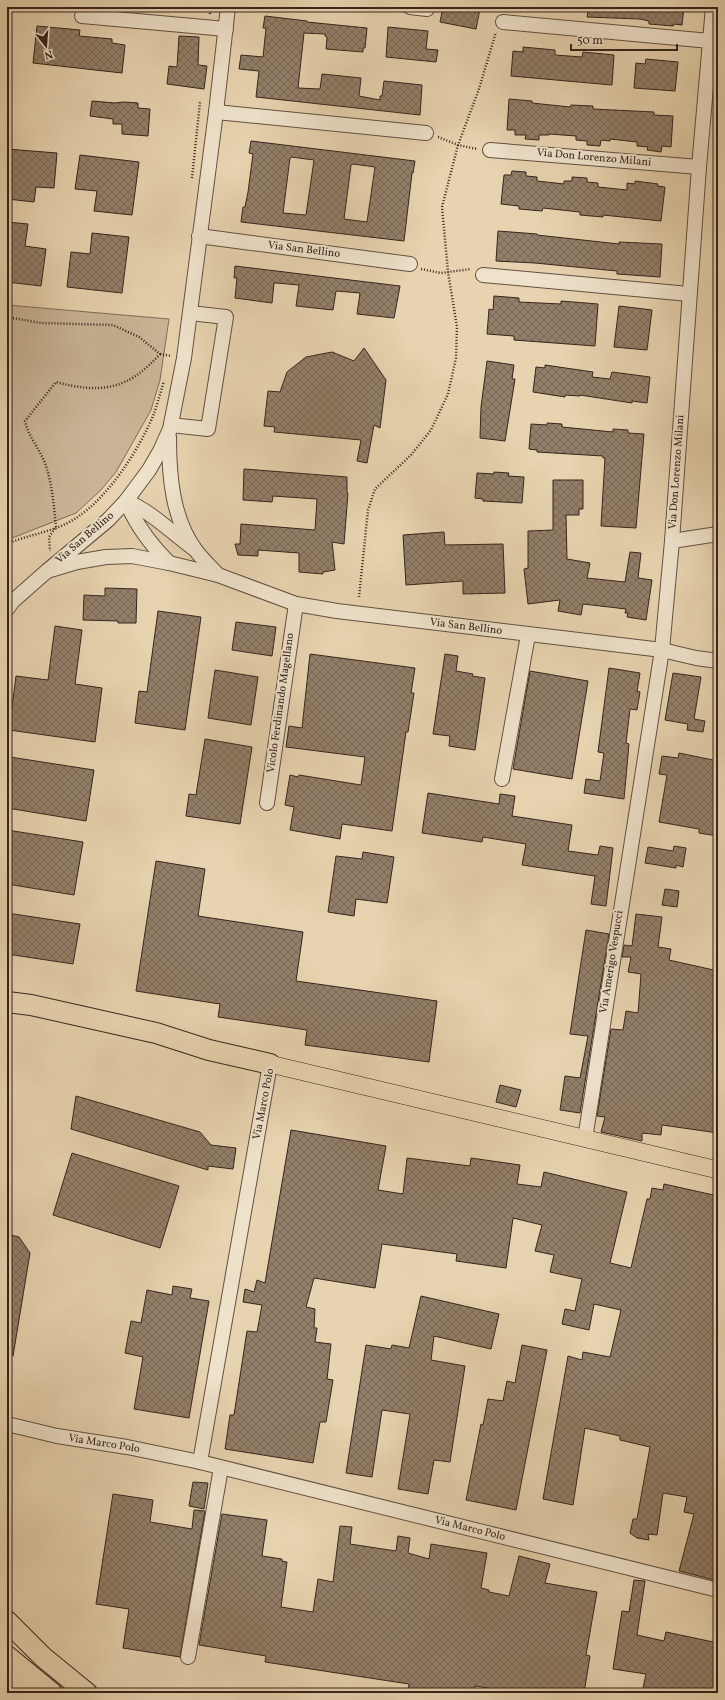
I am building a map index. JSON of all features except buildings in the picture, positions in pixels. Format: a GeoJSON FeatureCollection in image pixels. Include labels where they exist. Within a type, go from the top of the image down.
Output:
{"type":"FeatureCollection","features":[{"type":"Feature","properties":{"kind":"highway"},"geometry":{"type":"LineString","coordinates":[[7,1002],[31,1005],[156,1033],[209,1050],[270,1064]]}},
{"type":"Feature","properties":{"kind":"highway"},"geometry":{"type":"LineString","coordinates":[[7,1013],[27,1014],[155,1043],[209,1050]]}},
{"type":"Feature","properties":{"kind":"highway"},"geometry":{"type":"LineString","coordinates":[[7,1620],[43,1657],[87,1693]]}},
{"type":"Feature","properties":{"kind":"highway"},"geometry":{"type":"LineString","coordinates":[[7,1656],[52,1693]]}},
{"type":"Feature","properties":{"kind":"highway"},"geometry":{"type":"LineString","coordinates":[[7,1672],[27,1693]]}},
{"type":"Feature","properties":{"kind":"main road","name":"Via Marco Polo"},"geometry":{"type":"LineString","coordinates":[[270,1064],[585,1139]]}},
{"type":"Feature","properties":{"kind":"main road"},"geometry":{"type":"LineString","coordinates":[[585,1139],[718,1170]]}},
{"type":"Feature","properties":{"kind":"street","name":"Via San Bellino"},"geometry":{"type":"LineString","coordinates":[[197,551],[180,521],[175,504],[169,458],[170,427],[184,358],[228,7]]}},
{"type":"Feature","properties":{"kind":"street"},"geometry":{"type":"LineString","coordinates":[[410,7],[428,9]]}},
{"type":"Feature","properties":{"kind":"street","name":"Via Don Lorenzo Milani"},"geometry":{"type":"LineString","coordinates":[[662,650],[672,541],[689,294],[713,7]]}},
{"type":"Feature","properties":{"kind":"street"},"geometry":{"type":"LineString","coordinates":[[82,16],[226,29]]}},
{"type":"Feature","properties":{"kind":"street"},"geometry":{"type":"LineString","coordinates":[[503,22],[710,41]]}},
{"type":"Feature","properties":{"kind":"street"},"geometry":{"type":"LineString","coordinates":[[216,112],[426,133]]}},
{"type":"Feature","properties":{"kind":"street","name":"Via Don Lorenzo Milani"},"geometry":{"type":"LineString","coordinates":[[490,150],[699,167]]}},
{"type":"Feature","properties":{"kind":"street","name":"Via San Bellino"},"geometry":{"type":"LineString","coordinates":[[199,236],[410,264]]}},
{"type":"Feature","properties":{"kind":"street"},"geometry":{"type":"LineString","coordinates":[[483,275],[689,294]]}},
{"type":"Feature","properties":{"kind":"street"},"geometry":{"type":"LineString","coordinates":[[170,427],[208,429],[226,317],[190,314]]}},
{"type":"Feature","properties":{"kind":"street","name":"Via San Bellino"},"geometry":{"type":"LineString","coordinates":[[47,572],[83,543],[126,501],[153,464],[170,427]]}},
{"type":"Feature","properties":{"kind":"street","name":"Via San Bellino"},"geometry":{"type":"LineString","coordinates":[[126,501],[138,506],[197,551],[218,575]]}},
{"type":"Feature","properties":{"kind":"street","name":"Via San Bellino"},"geometry":{"type":"LineString","coordinates":[[126,501],[144,534],[169,563]]}},
{"type":"Feature","properties":{"kind":"street"},"geometry":{"type":"LineString","coordinates":[[672,541],[718,534]]}},
{"type":"Feature","properties":{"kind":"street","name":"Via San Bellino"},"geometry":{"type":"LineString","coordinates":[[47,572],[78,562],[106,557],[132,556],[218,575],[296,604],[337,611],[662,650],[696,658],[718,661]]}},
{"type":"Feature","properties":{"kind":"street"},"geometry":{"type":"LineString","coordinates":[[7,609],[13,601],[47,572]]}},
{"type":"Feature","properties":{"kind":"street","name":"Vicolo Ferdinando Magellano"},"geometry":{"type":"LineString","coordinates":[[267,803],[296,604]]}},
{"type":"Feature","properties":{"kind":"street"},"geometry":{"type":"LineString","coordinates":[[502,779],[528,635]]}},
{"type":"Feature","properties":{"kind":"street","name":"Via Amerigo Vespucci"},"geometry":{"type":"LineString","coordinates":[[585,1139],[662,650]]}},
{"type":"Feature","properties":{"kind":"street","name":"Via Marco Polo"},"geometry":{"type":"LineString","coordinates":[[200,1462],[270,1064]]}},
{"type":"Feature","properties":{"kind":"street","name":"Via Marco Polo"},"geometry":{"type":"LineString","coordinates":[[11,1425],[64,1437],[127,1447],[200,1462],[718,1590]]}},
{"type":"Feature","properties":{"kind":"street"},"geometry":{"type":"LineString","coordinates":[[188,1657],[221,1468]]}},
{"type":"Feature","properties":{"kind":"path"},"geometry":{"type":"LineString","coordinates":[[359,597],[368,510],[375,489],[411,455],[431,430],[448,394],[456,358],[458,327],[448,272],[442,207],[458,145],[479,89],[498,23],[503,22]]}},
{"type":"Feature","properties":{"kind":"path"},"geometry":{"type":"LineString","coordinates":[[426,133],[458,145],[490,150]]}},
{"type":"Feature","properties":{"kind":"path"},"geometry":{"type":"LineString","coordinates":[[410,264],[414,267],[441,274],[475,268],[483,275]]}},
{"type":"Feature","properties":{"kind":"path"},"geometry":{"type":"LineString","coordinates":[[7,317],[41,323],[113,325],[140,337],[160,354],[138,375],[122,384],[103,388],[78,388],[56,382],[25,421],[26,429],[44,462],[53,498],[56,527],[49,537],[51,552]]}},
{"type":"Feature","properties":{"kind":"path"},"geometry":{"type":"LineString","coordinates":[[168,362],[170,349]]}},
{"type":"Feature","properties":{"kind":"path"},"geometry":{"type":"LineString","coordinates":[[7,544],[76,519],[99,498],[119,476],[142,437],[155,411],[166,374]]}},
{"type":"Feature","properties":{"kind":"shaded area"},"geometry":{"type":"Polygon","coordinates":[[[7,305],[169,319],[160,380],[151,410],[116,472],[101,490],[76,513],[7,540],[7,305]]]}}]}
